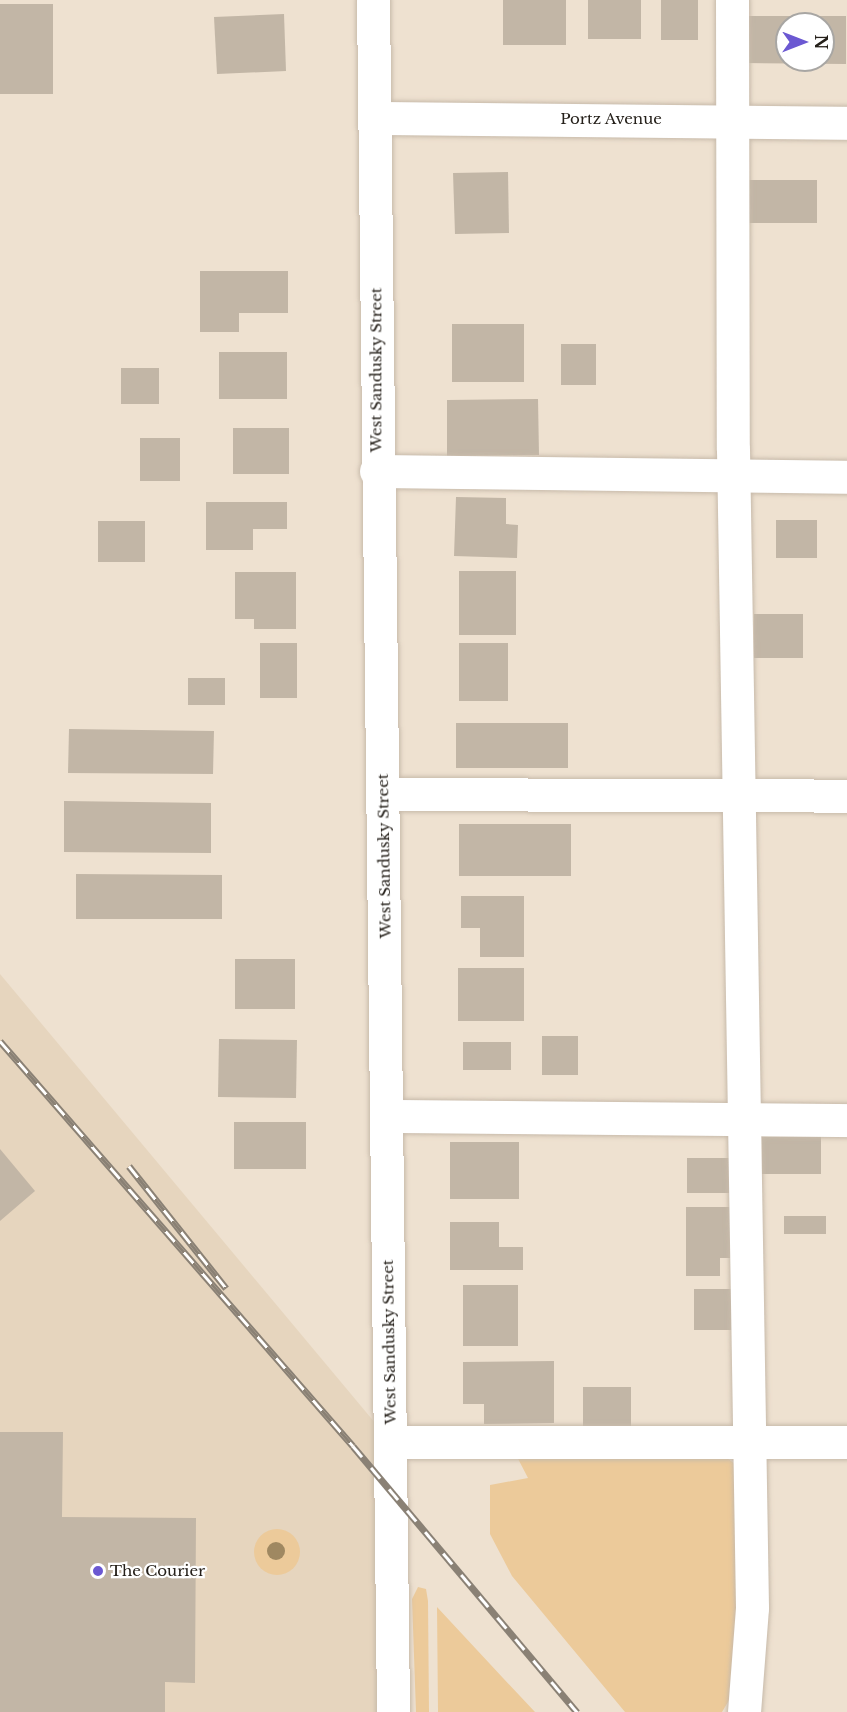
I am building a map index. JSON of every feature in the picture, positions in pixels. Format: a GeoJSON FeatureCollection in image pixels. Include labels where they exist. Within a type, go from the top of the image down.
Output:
{"type":"FeatureCollection","features":[{"type":"Feature","properties":{"kind":"street","name":"West Sandusky Street"},"geometry":{"type":"LineString","coordinates":[[373,0],[376,471],[383,794],[393,1712]]}},
{"type":"Feature","properties":{"kind":"street"},"geometry":{"type":"LineString","coordinates":[[732,0],[733,476],[752,1608],[744,1712]]}},
{"type":"Feature","properties":{"kind":"street","name":"Portz Avenue"},"geometry":{"type":"LineString","coordinates":[[375,118],[847,123]]}},
{"type":"Feature","properties":{"kind":"street"},"geometry":{"type":"LineString","coordinates":[[376,471],[847,477]]}},
{"type":"Feature","properties":{"kind":"street"},"geometry":{"type":"LineString","coordinates":[[383,794],[847,796]]}},
{"type":"Feature","properties":{"kind":"street"},"geometry":{"type":"LineString","coordinates":[[387,1116],[847,1120]]}},
{"type":"Feature","properties":{"kind":"street"},"geometry":{"type":"LineString","coordinates":[[391,1442],[749,1444],[847,1442]]}},
{"type":"Feature","properties":{"kind":"shaded area"},"geometry":{"type":"Polygon","coordinates":[[[0,974],[391,1442],[393,1712],[0,1712],[0,974]]]}},
{"type":"Feature","properties":{"kind":"shaded area"},"geometry":{"type":"Polygon","coordinates":[[[514,1451],[720,1452],[742,1470],[734,1692],[722,1712],[625,1712],[512,1576],[490,1534],[490,1485],[528,1478],[514,1451]]]}},
{"type":"Feature","properties":{"kind":"shaded area"},"geometry":{"type":"Polygon","coordinates":[[[277,1529],[293,1536],[300,1552],[293,1568],[277,1575],[261,1568],[254,1552],[261,1536],[277,1529]]]}},
{"type":"Feature","properties":{"kind":"shaded area"},"geometry":{"type":"Polygon","coordinates":[[[418,1587],[426,1589],[428,1601],[429,1712],[416,1712],[412,1599],[418,1587]]]}},
{"type":"Feature","properties":{"kind":"shaded area"},"geometry":{"type":"Polygon","coordinates":[[[437,1607],[503,1678],[535,1712],[438,1712],[437,1607]]]}},
{"type":"Feature","properties":{"kind":"building"},"geometry":{"type":"Polygon","coordinates":[[[503,0],[566,0],[566,45],[503,45],[503,0]]]}},
{"type":"Feature","properties":{"kind":"building"},"geometry":{"type":"Polygon","coordinates":[[[588,0],[641,0],[641,39],[588,39],[588,0]]]}},
{"type":"Feature","properties":{"kind":"building"},"geometry":{"type":"Polygon","coordinates":[[[661,0],[698,0],[698,40],[661,40],[661,0]]]}},
{"type":"Feature","properties":{"kind":"building"},"geometry":{"type":"Polygon","coordinates":[[[0,4],[53,4],[53,94],[0,94],[0,4]]]}},
{"type":"Feature","properties":{"kind":"building"},"geometry":{"type":"Polygon","coordinates":[[[284,14],[286,71],[217,74],[214,17],[284,14]]]}},
{"type":"Feature","properties":{"kind":"building"},"geometry":{"type":"Polygon","coordinates":[[[746,16],[775,16],[775,63],[746,63],[746,16]]]}},
{"type":"Feature","properties":{"kind":"building"},"geometry":{"type":"Polygon","coordinates":[[[835,16],[846,16],[846,64],[835,64],[835,16]]]}},
{"type":"Feature","properties":{"kind":"building"},"geometry":{"type":"Polygon","coordinates":[[[508,172],[509,233],[455,234],[453,173],[508,172]]]}},
{"type":"Feature","properties":{"kind":"building"},"geometry":{"type":"Polygon","coordinates":[[[749,180],[817,180],[817,223],[749,223],[749,180]]]}},
{"type":"Feature","properties":{"kind":"building"},"geometry":{"type":"Polygon","coordinates":[[[200,271],[288,271],[288,313],[239,313],[239,332],[200,332],[200,271]]]}},
{"type":"Feature","properties":{"kind":"building"},"geometry":{"type":"Polygon","coordinates":[[[452,324],[524,324],[524,382],[452,382],[452,324]]]}},
{"type":"Feature","properties":{"kind":"building"},"geometry":{"type":"Polygon","coordinates":[[[561,344],[596,344],[596,385],[561,385],[561,344]]]}},
{"type":"Feature","properties":{"kind":"building"},"geometry":{"type":"Polygon","coordinates":[[[219,352],[287,352],[287,399],[219,399],[219,352]]]}},
{"type":"Feature","properties":{"kind":"building"},"geometry":{"type":"Polygon","coordinates":[[[121,368],[159,368],[159,404],[121,404],[121,368]]]}},
{"type":"Feature","properties":{"kind":"building"},"geometry":{"type":"Polygon","coordinates":[[[538,399],[539,455],[447,456],[447,400],[538,399]]]}},
{"type":"Feature","properties":{"kind":"building"},"geometry":{"type":"Polygon","coordinates":[[[233,428],[289,428],[289,474],[233,474],[233,428]]]}},
{"type":"Feature","properties":{"kind":"building"},"geometry":{"type":"Polygon","coordinates":[[[140,438],[180,438],[180,481],[140,481],[140,438]]]}},
{"type":"Feature","properties":{"kind":"building"},"geometry":{"type":"Polygon","coordinates":[[[456,497],[506,498],[506,524],[518,525],[517,558],[454,556],[456,497]]]}},
{"type":"Feature","properties":{"kind":"building"},"geometry":{"type":"Polygon","coordinates":[[[206,502],[287,502],[287,529],[253,529],[253,550],[206,550],[206,502]]]}},
{"type":"Feature","properties":{"kind":"building"},"geometry":{"type":"Polygon","coordinates":[[[776,520],[817,520],[817,558],[776,558],[776,520]]]}},
{"type":"Feature","properties":{"kind":"building"},"geometry":{"type":"Polygon","coordinates":[[[98,521],[145,521],[145,562],[98,562],[98,521]]]}},
{"type":"Feature","properties":{"kind":"building"},"geometry":{"type":"Polygon","coordinates":[[[459,571],[516,571],[516,635],[459,635],[459,571]]]}},
{"type":"Feature","properties":{"kind":"building"},"geometry":{"type":"Polygon","coordinates":[[[235,572],[296,572],[296,629],[254,629],[254,619],[235,619],[235,572]]]}},
{"type":"Feature","properties":{"kind":"building"},"geometry":{"type":"Polygon","coordinates":[[[754,614],[803,614],[803,658],[754,658],[754,614]]]}},
{"type":"Feature","properties":{"kind":"building"},"geometry":{"type":"Polygon","coordinates":[[[260,643],[297,643],[297,698],[260,698],[260,643]]]}},
{"type":"Feature","properties":{"kind":"building"},"geometry":{"type":"Polygon","coordinates":[[[459,643],[508,643],[508,701],[459,701],[459,643]]]}},
{"type":"Feature","properties":{"kind":"building"},"geometry":{"type":"Polygon","coordinates":[[[188,678],[225,678],[225,705],[188,705],[188,678]]]}},
{"type":"Feature","properties":{"kind":"building"},"geometry":{"type":"Polygon","coordinates":[[[456,723],[568,723],[568,768],[456,768],[456,723]]]}},
{"type":"Feature","properties":{"kind":"building"},"geometry":{"type":"Polygon","coordinates":[[[69,729],[214,731],[213,774],[68,773],[69,729]]]}},
{"type":"Feature","properties":{"kind":"building"},"geometry":{"type":"Polygon","coordinates":[[[64,801],[211,803],[211,853],[64,852],[64,801]]]}},
{"type":"Feature","properties":{"kind":"building"},"geometry":{"type":"Polygon","coordinates":[[[459,824],[571,824],[571,876],[459,876],[459,824]]]}},
{"type":"Feature","properties":{"kind":"building"},"geometry":{"type":"Polygon","coordinates":[[[76,874],[222,875],[222,919],[76,919],[76,874]]]}},
{"type":"Feature","properties":{"kind":"building"},"geometry":{"type":"Polygon","coordinates":[[[461,896],[524,896],[524,957],[480,957],[480,928],[461,928],[461,896]]]}},
{"type":"Feature","properties":{"kind":"building"},"geometry":{"type":"Polygon","coordinates":[[[235,959],[295,959],[295,1009],[235,1009],[235,959]]]}},
{"type":"Feature","properties":{"kind":"building"},"geometry":{"type":"Polygon","coordinates":[[[458,968],[524,968],[524,1021],[458,1021],[458,968]]]}},
{"type":"Feature","properties":{"kind":"building"},"geometry":{"type":"Polygon","coordinates":[[[542,1036],[578,1036],[578,1075],[542,1075],[542,1036]]]}},
{"type":"Feature","properties":{"kind":"building"},"geometry":{"type":"Polygon","coordinates":[[[219,1039],[297,1040],[296,1098],[218,1097],[219,1039]]]}},
{"type":"Feature","properties":{"kind":"building"},"geometry":{"type":"Polygon","coordinates":[[[463,1042],[511,1042],[511,1070],[463,1070],[463,1042]]]}},
{"type":"Feature","properties":{"kind":"building"},"geometry":{"type":"Polygon","coordinates":[[[234,1122],[306,1122],[306,1169],[234,1169],[234,1122]]]}},
{"type":"Feature","properties":{"kind":"building"},"geometry":{"type":"Polygon","coordinates":[[[762,1137],[821,1137],[821,1174],[762,1174],[762,1137]]]}},
{"type":"Feature","properties":{"kind":"building"},"geometry":{"type":"Polygon","coordinates":[[[450,1142],[519,1142],[519,1199],[450,1199],[450,1142]]]}},
{"type":"Feature","properties":{"kind":"building"},"geometry":{"type":"Polygon","coordinates":[[[0,1149],[35,1191],[0,1221],[0,1149]]]}},
{"type":"Feature","properties":{"kind":"building"},"geometry":{"type":"Polygon","coordinates":[[[687,1158],[734,1158],[734,1193],[687,1193],[687,1158]]]}},
{"type":"Feature","properties":{"kind":"building"},"geometry":{"type":"Polygon","coordinates":[[[686,1207],[736,1207],[736,1258],[720,1258],[720,1276],[686,1276],[686,1207]]]}},
{"type":"Feature","properties":{"kind":"building"},"geometry":{"type":"Polygon","coordinates":[[[784,1216],[826,1216],[826,1234],[784,1234],[784,1216]]]}},
{"type":"Feature","properties":{"kind":"building"},"geometry":{"type":"Polygon","coordinates":[[[450,1222],[499,1222],[499,1247],[523,1247],[523,1270],[450,1270],[450,1222]]]}},
{"type":"Feature","properties":{"kind":"building"},"geometry":{"type":"Polygon","coordinates":[[[463,1285],[518,1285],[518,1346],[463,1346],[463,1285]]]}},
{"type":"Feature","properties":{"kind":"building"},"geometry":{"type":"Polygon","coordinates":[[[694,1289],[734,1289],[734,1330],[694,1330],[694,1289]]]}},
{"type":"Feature","properties":{"kind":"building"},"geometry":{"type":"Polygon","coordinates":[[[554,1361],[554,1423],[484,1424],[484,1404],[463,1404],[463,1362],[554,1361]]]}},
{"type":"Feature","properties":{"kind":"building"},"geometry":{"type":"Polygon","coordinates":[[[583,1387],[631,1387],[631,1430],[583,1430],[583,1387]]]}},
{"type":"Feature","properties":{"kind":"building","name":"The Courier"},"geometry":{"type":"Polygon","coordinates":[[[0,1432],[63,1432],[62,1517],[196,1518],[195,1683],[165,1682],[165,1712],[0,1712],[0,1432]]]}},
{"type":"Feature","properties":{"kind":"railway"},"geometry":{"type":"LineString","coordinates":[[0,1041],[353,1446],[577,1712]]}},
{"type":"Feature","properties":{"kind":"railway"},"geometry":{"type":"LineString","coordinates":[[129,1166],[226,1288]]}},
{"type":"Feature","properties":{"kind":"place","name":"The Courier"},"geometry":{"type":"Point","coordinates":[98,1571]}}]}
